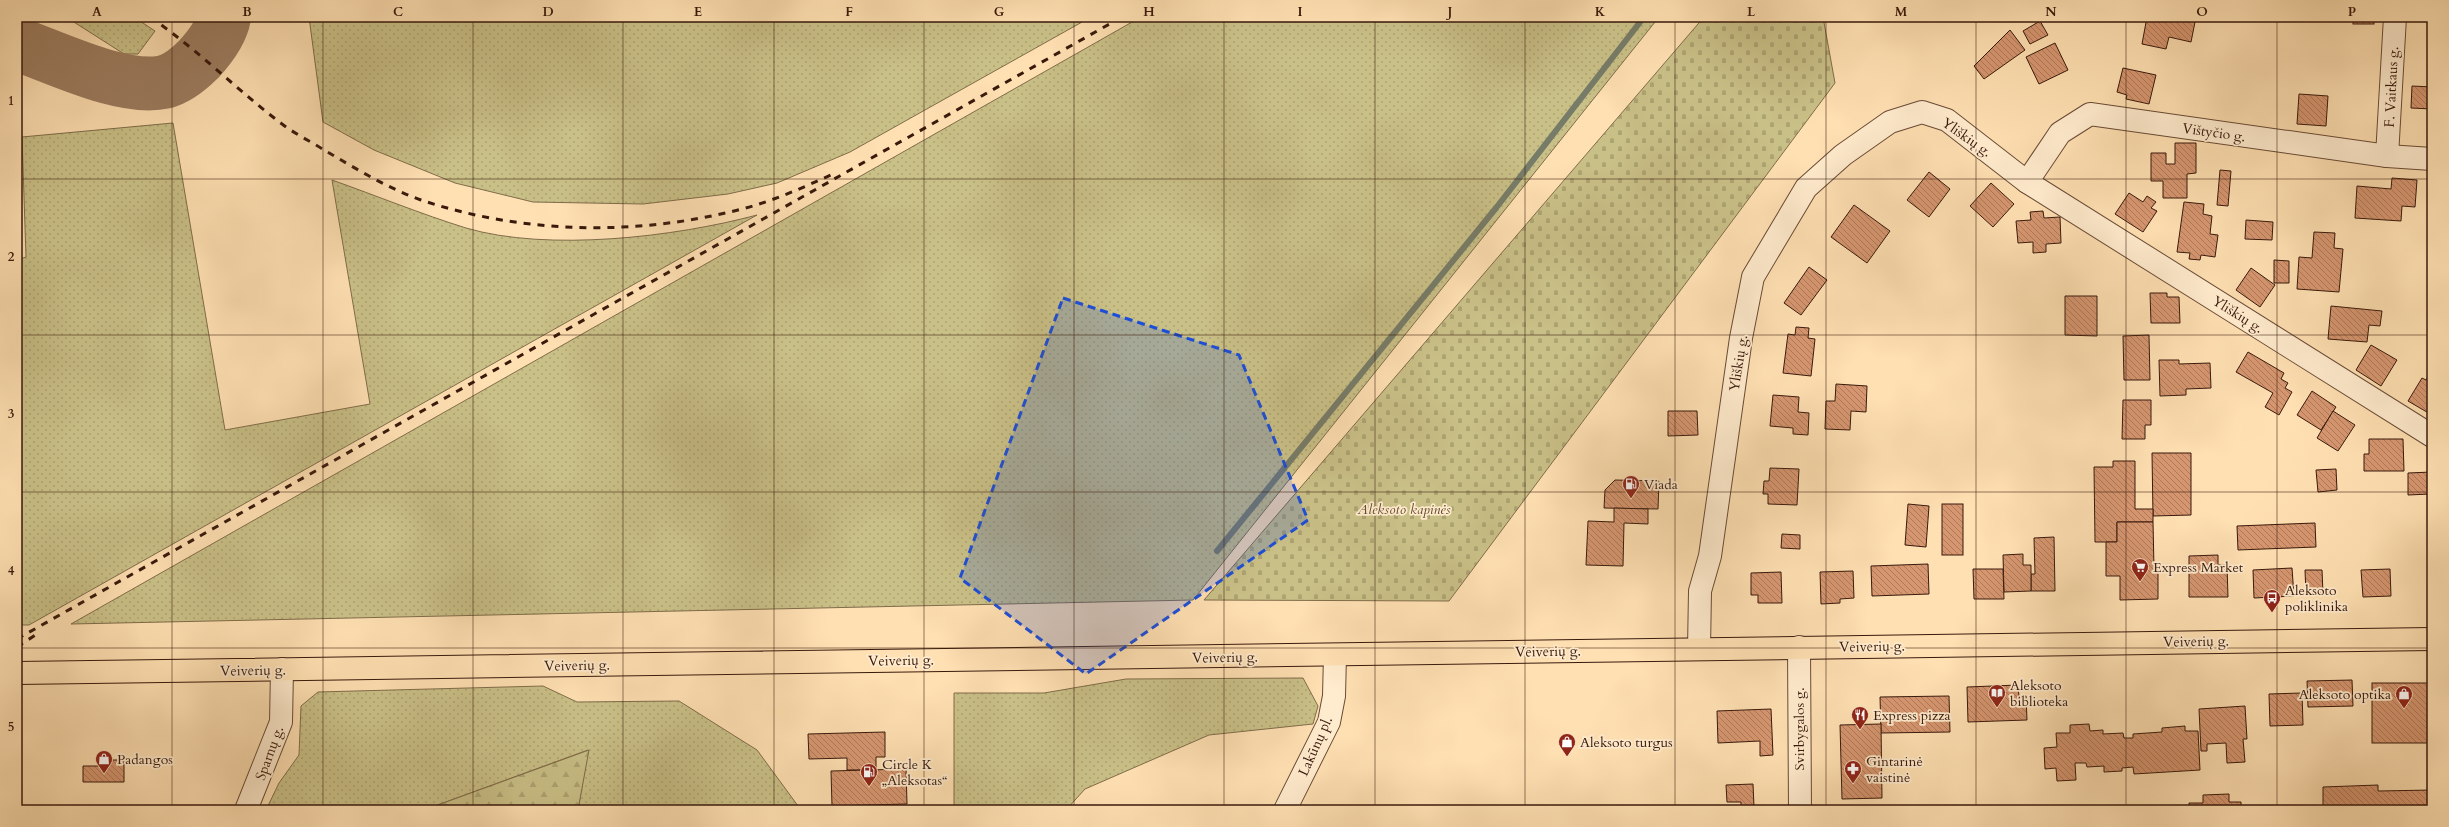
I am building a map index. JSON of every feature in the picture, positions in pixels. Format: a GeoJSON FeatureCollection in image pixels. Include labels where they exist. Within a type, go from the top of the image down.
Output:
{"type":"FeatureCollection","features":[{"type":"Feature","properties":{"kind":"main road","name":"Veiverių g."},"geometry":{"type":"LineString","coordinates":[[17,673],[2432,639]]}},
{"type":"Feature","properties":{"kind":"street","name":"F. Vaitkaus g."},"geometry":{"type":"LineString","coordinates":[[2387,156],[2395,17]]}},
{"type":"Feature","properties":{"kind":"street","name":"Yliškių g."},"geometry":{"type":"LineString","coordinates":[[1699,649],[1700,591],[1710,556],[1741,338],[1753,277],[1806,188],[1843,155],[1890,122],[1922,112],[1947,120],[2027,182],[2432,436]]}},
{"type":"Feature","properties":{"kind":"street","name":"Vištyčio g."},"geometry":{"type":"LineString","coordinates":[[2027,182],[2060,133],[2090,114],[2387,156],[2432,159]]}},
{"type":"Feature","properties":{"kind":"street","name":"Svirbygalos g."},"geometry":{"type":"LineString","coordinates":[[1798,647],[1800,810]]}},
{"type":"Feature","properties":{"kind":"street","name":"Lakūnų pl."},"geometry":{"type":"LineString","coordinates":[[1285,810],[1329,722],[1334,696],[1335,655]]}},
{"type":"Feature","properties":{"kind":"street","name":"Sparnų g."},"geometry":{"type":"LineString","coordinates":[[246,810],[281,722],[282,669]]}},
{"type":"Feature","properties":{"kind":"highlighted area"},"geometry":{"type":"Polygon","coordinates":[[[1063,298],[1239,355],[1308,520],[1086,674],[960,578],[1063,298]]]}},
{"type":"Feature","properties":{"kind":"green space"},"geometry":{"type":"Polygon","coordinates":[[[66,17],[134,17],[155,31],[138,54],[124,54],[66,17]]]}},
{"type":"Feature","properties":{"kind":"green space"},"geometry":{"type":"Polygon","coordinates":[[[309,17],[1091,17],[850,152],[777,183],[728,194],[643,204],[533,202],[455,183],[374,150],[323,122],[309,17]]]}},
{"type":"Feature","properties":{"kind":"green space"},"geometry":{"type":"Polygon","coordinates":[[[1141,17],[1659,17],[1193,600],[71,624],[1141,17]]]}},
{"type":"Feature","properties":{"kind":"green space","name":"Aleksoto kapinės"},"geometry":{"type":"Polygon","coordinates":[[[1704,17],[1823,17],[1835,83],[1449,601],[1204,600],[1704,17]]]}},
{"type":"Feature","properties":{"kind":"green space"},"geometry":{"type":"Polygon","coordinates":[[[173,123],[225,430],[370,404],[332,180],[466,228],[499,235],[535,239],[612,239],[651,235],[688,230],[757,215],[29,625],[17,625],[17,260],[26,257],[22,137],[173,123]]]}},
{"type":"Feature","properties":{"kind":"green space"},"geometry":{"type":"Polygon","coordinates":[[[1303,678],[1318,706],[1313,724],[1209,735],[1085,789],[1066,810],[954,810],[954,693],[1044,693],[1126,679],[1303,678]]]}},
{"type":"Feature","properties":{"kind":"green space"},"geometry":{"type":"Polygon","coordinates":[[[543,686],[577,702],[679,701],[757,750],[801,810],[578,810],[588,750],[424,810],[266,810],[279,783],[299,755],[301,706],[318,692],[543,686]]]}},
{"type":"Feature","properties":{"kind":"green space"},"geometry":{"type":"Polygon","coordinates":[[[589,750],[578,810],[424,810],[589,750]]]}},
{"type":"Feature","properties":{"kind":"building"},"geometry":{"type":"Polygon","coordinates":[[[2147,17],[2196,17],[2191,42],[2169,37],[2166,49],[2142,44],[2147,17]]]}},
{"type":"Feature","properties":{"kind":"building"},"geometry":{"type":"Polygon","coordinates":[[[2353,17],[2374,17],[2374,24],[2353,24],[2353,17]]]}},
{"type":"Feature","properties":{"kind":"building"},"geometry":{"type":"Polygon","coordinates":[[[2040,21],[2048,35],[2030,44],[2023,31],[2040,21]]]}},
{"type":"Feature","properties":{"kind":"building"},"geometry":{"type":"Polygon","coordinates":[[[2010,30],[2025,50],[1984,79],[1974,66],[2010,30]]]}},
{"type":"Feature","properties":{"kind":"building"},"geometry":{"type":"Polygon","coordinates":[[[2055,43],[2068,70],[2039,84],[2026,57],[2055,43]]]}},
{"type":"Feature","properties":{"kind":"building"},"geometry":{"type":"Polygon","coordinates":[[[2123,68],[2156,75],[2149,104],[2126,99],[2127,95],[2117,92],[2123,68]]]}},
{"type":"Feature","properties":{"kind":"building"},"geometry":{"type":"Polygon","coordinates":[[[2412,86],[2432,87],[2432,109],[2411,108],[2412,86]]]}},
{"type":"Feature","properties":{"kind":"building"},"geometry":{"type":"Polygon","coordinates":[[[2299,94],[2328,96],[2326,126],[2297,124],[2299,94]]]}},
{"type":"Feature","properties":{"kind":"building"},"geometry":{"type":"Polygon","coordinates":[[[2175,143],[2196,143],[2196,173],[2187,174],[2187,198],[2163,198],[2163,181],[2151,181],[2151,153],[2166,153],[2166,164],[2175,164],[2175,143]]]}},
{"type":"Feature","properties":{"kind":"building"},"geometry":{"type":"Polygon","coordinates":[[[2220,170],[2231,171],[2228,206],[2217,205],[2220,170]]]}},
{"type":"Feature","properties":{"kind":"building"},"geometry":{"type":"Polygon","coordinates":[[[1929,172],[1950,189],[1929,217],[1907,200],[1929,172]]]}},
{"type":"Feature","properties":{"kind":"building"},"geometry":{"type":"Polygon","coordinates":[[[2392,178],[2417,180],[2415,207],[2402,206],[2401,221],[2355,218],[2357,186],[2391,189],[2392,178]]]}},
{"type":"Feature","properties":{"kind":"building"},"geometry":{"type":"Polygon","coordinates":[[[1991,183],[2014,204],[1993,227],[1970,206],[1991,183]]]}},
{"type":"Feature","properties":{"kind":"building"},"geometry":{"type":"Polygon","coordinates":[[[2129,193],[2143,202],[2147,196],[2156,202],[2151,208],[2157,211],[2143,232],[2115,214],[2129,193]]]}},
{"type":"Feature","properties":{"kind":"building"},"geometry":{"type":"Polygon","coordinates":[[[2431,198],[2432,216],[2430,216],[2431,198]]]}},
{"type":"Feature","properties":{"kind":"building"},"geometry":{"type":"Polygon","coordinates":[[[2184,202],[2204,204],[2203,214],[2212,216],[2210,234],[2218,235],[2215,257],[2201,255],[2200,260],[2189,259],[2190,253],[2177,252],[2184,202]]]}},
{"type":"Feature","properties":{"kind":"building"},"geometry":{"type":"Polygon","coordinates":[[[1854,205],[1890,231],[1867,263],[1831,237],[1854,205]]]}},
{"type":"Feature","properties":{"kind":"building"},"geometry":{"type":"Polygon","coordinates":[[[2043,211],[2044,218],[2060,217],[2061,243],[2046,244],[2046,252],[2033,253],[2033,242],[2018,243],[2016,221],[2031,220],[2030,212],[2043,211]]]}},
{"type":"Feature","properties":{"kind":"building"},"geometry":{"type":"Polygon","coordinates":[[[2246,220],[2273,222],[2272,240],[2245,239],[2246,220]]]}},
{"type":"Feature","properties":{"kind":"building"},"geometry":{"type":"Polygon","coordinates":[[[2314,232],[2335,233],[2334,248],[2343,249],[2339,292],[2297,289],[2299,257],[2312,258],[2314,232]]]}},
{"type":"Feature","properties":{"kind":"building"},"geometry":{"type":"Polygon","coordinates":[[[2274,260],[2289,261],[2289,283],[2274,283],[2274,260]]]}},
{"type":"Feature","properties":{"kind":"building"},"geometry":{"type":"Polygon","coordinates":[[[1809,267],[1827,280],[1801,315],[1784,303],[1809,267]]]}},
{"type":"Feature","properties":{"kind":"building"},"geometry":{"type":"Polygon","coordinates":[[[2251,268],[2275,285],[2260,307],[2236,290],[2251,268]]]}},
{"type":"Feature","properties":{"kind":"building"},"geometry":{"type":"Polygon","coordinates":[[[2150,293],[2167,293],[2167,297],[2179,297],[2180,323],[2151,323],[2150,293]]]}},
{"type":"Feature","properties":{"kind":"building"},"geometry":{"type":"Polygon","coordinates":[[[2065,296],[2097,296],[2097,336],[2065,335],[2065,296]]]}},
{"type":"Feature","properties":{"kind":"building"},"geometry":{"type":"Polygon","coordinates":[[[2331,306],[2382,311],[2380,326],[2369,325],[2367,342],[2328,339],[2331,306]]]}},
{"type":"Feature","properties":{"kind":"building"},"geometry":{"type":"Polygon","coordinates":[[[1796,327],[1809,328],[1808,338],[1815,339],[1811,376],[1783,373],[1788,334],[1795,335],[1796,327]]]}},
{"type":"Feature","properties":{"kind":"building"},"geometry":{"type":"Polygon","coordinates":[[[2149,335],[2150,380],[2124,380],[2123,336],[2149,335]]]}},
{"type":"Feature","properties":{"kind":"building"},"geometry":{"type":"Polygon","coordinates":[[[2371,345],[2397,360],[2381,386],[2356,370],[2371,345]]]}},
{"type":"Feature","properties":{"kind":"building"},"geometry":{"type":"Polygon","coordinates":[[[2248,352],[2284,373],[2281,379],[2288,383],[2285,388],[2292,392],[2279,415],[2265,407],[2273,393],[2236,372],[2248,352]]]}},
{"type":"Feature","properties":{"kind":"building"},"geometry":{"type":"Polygon","coordinates":[[[2159,360],[2179,360],[2179,364],[2210,363],[2211,388],[2186,389],[2186,395],[2160,396],[2159,360]]]}},
{"type":"Feature","properties":{"kind":"building"},"geometry":{"type":"Polygon","coordinates":[[[2432,369],[2432,415],[2408,401],[2422,378],[2426,380],[2432,369]]]}},
{"type":"Feature","properties":{"kind":"building"},"geometry":{"type":"Polygon","coordinates":[[[1836,384],[1867,386],[1866,412],[1851,411],[1850,430],[1825,429],[1826,401],[1835,401],[1836,384]]]}},
{"type":"Feature","properties":{"kind":"building"},"geometry":{"type":"Polygon","coordinates":[[[2312,391],[2336,407],[2321,430],[2297,415],[2312,391]]]}},
{"type":"Feature","properties":{"kind":"building"},"geometry":{"type":"Polygon","coordinates":[[[1773,395],[1799,397],[1798,412],[1809,413],[1808,435],[1793,434],[1793,428],[1770,426],[1773,395]]]}},
{"type":"Feature","properties":{"kind":"building"},"geometry":{"type":"Polygon","coordinates":[[[2123,400],[2151,400],[2151,425],[2145,425],[2145,439],[2122,439],[2123,400]]]}},
{"type":"Feature","properties":{"kind":"building"},"geometry":{"type":"Polygon","coordinates":[[[1668,411],[1697,411],[1698,435],[1668,436],[1668,411]]]}},
{"type":"Feature","properties":{"kind":"building"},"geometry":{"type":"Polygon","coordinates":[[[2333,411],[2355,425],[2338,451],[2317,438],[2333,411]]]}},
{"type":"Feature","properties":{"kind":"building"},"geometry":{"type":"Polygon","coordinates":[[[2369,439],[2403,439],[2404,471],[2364,471],[2364,454],[2369,454],[2369,439]]]}},
{"type":"Feature","properties":{"kind":"building"},"geometry":{"type":"Polygon","coordinates":[[[2152,453],[2191,453],[2191,515],[2153,516],[2152,453]]]}},
{"type":"Feature","properties":{"kind":"building"},"geometry":{"type":"Polygon","coordinates":[[[2113,461],[2135,461],[2135,509],[2153,509],[2153,522],[2117,522],[2117,542],[2095,542],[2094,467],[2113,467],[2113,461]]]}},
{"type":"Feature","properties":{"kind":"building"},"geometry":{"type":"Polygon","coordinates":[[[1770,468],[1799,469],[1797,505],[1768,504],[1768,494],[1763,494],[1764,481],[1769,481],[1770,468]]]}},
{"type":"Feature","properties":{"kind":"building"},"geometry":{"type":"Polygon","coordinates":[[[2336,469],[2337,490],[2318,492],[2316,470],[2336,469]]]}},
{"type":"Feature","properties":{"kind":"building"},"geometry":{"type":"Polygon","coordinates":[[[2432,472],[2430,494],[2408,495],[2408,473],[2432,472]]]}},
{"type":"Feature","properties":{"kind":"building","name":"Viada"},"geometry":{"type":"Polygon","coordinates":[[[1615,480],[1659,481],[1658,509],[1604,508],[1605,490],[1615,480]]]}},
{"type":"Feature","properties":{"kind":"building"},"geometry":{"type":"Polygon","coordinates":[[[2430,486],[2432,486],[2432,528],[2431,528],[2430,486]]]}},
{"type":"Feature","properties":{"kind":"building"},"geometry":{"type":"Polygon","coordinates":[[[1908,504],[1929,506],[1926,547],[1905,545],[1908,504]]]}},
{"type":"Feature","properties":{"kind":"building"},"geometry":{"type":"Polygon","coordinates":[[[1942,504],[1963,504],[1963,555],[1942,555],[1942,504]]]}},
{"type":"Feature","properties":{"kind":"building"},"geometry":{"type":"Polygon","coordinates":[[[1614,508],[1648,509],[1648,524],[1624,523],[1623,566],[1586,565],[1588,521],[1614,522],[1614,508]]]}},
{"type":"Feature","properties":{"kind":"building"},"geometry":{"type":"Polygon","coordinates":[[[2117,522],[2153,522],[2154,569],[2158,569],[2158,599],[2120,600],[2120,576],[2106,576],[2106,542],[2117,542],[2117,522]]]}},
{"type":"Feature","properties":{"kind":"building"},"geometry":{"type":"Polygon","coordinates":[[[2315,523],[2316,547],[2238,550],[2237,526],[2315,523]]]}},
{"type":"Feature","properties":{"kind":"building"},"geometry":{"type":"Polygon","coordinates":[[[1782,534],[1800,535],[1800,549],[1781,548],[1782,534]]]}},
{"type":"Feature","properties":{"kind":"building"},"geometry":{"type":"Polygon","coordinates":[[[2054,537],[2055,591],[2031,591],[2031,574],[2035,574],[2034,538],[2054,537]]]}},
{"type":"Feature","properties":{"kind":"building"},"geometry":{"type":"Polygon","coordinates":[[[2023,554],[2023,565],[2031,565],[2031,591],[2004,592],[2003,555],[2023,554]]]}},
{"type":"Feature","properties":{"kind":"building"},"geometry":{"type":"Polygon","coordinates":[[[2218,555],[2218,565],[2227,565],[2228,597],[2189,597],[2189,556],[2218,555]]]}},
{"type":"Feature","properties":{"kind":"building"},"geometry":{"type":"Polygon","coordinates":[[[1928,564],[1929,594],[1872,596],[1871,566],[1928,564]]]}},
{"type":"Feature","properties":{"kind":"building"},"geometry":{"type":"Polygon","coordinates":[[[2292,568],[2294,596],[2254,598],[2253,570],[2292,568]]]}},
{"type":"Feature","properties":{"kind":"building"},"geometry":{"type":"Polygon","coordinates":[[[1973,569],[2003,569],[2004,599],[1974,599],[1973,569]]]}},
{"type":"Feature","properties":{"kind":"building"},"geometry":{"type":"Polygon","coordinates":[[[2390,569],[2391,596],[2363,597],[2361,570],[2390,569]]]}},
{"type":"Feature","properties":{"kind":"building"},"geometry":{"type":"Polygon","coordinates":[[[2305,570],[2322,570],[2323,594],[2306,595],[2305,570]]]}},
{"type":"Feature","properties":{"kind":"building"},"geometry":{"type":"Polygon","coordinates":[[[1853,571],[1854,598],[1840,599],[1840,603],[1821,604],[1820,572],[1853,571]]]}},
{"type":"Feature","properties":{"kind":"building"},"geometry":{"type":"Polygon","coordinates":[[[1781,572],[1782,603],[1758,603],[1758,595],[1751,595],[1751,573],[1781,572]]]}},
{"type":"Feature","properties":{"kind":"building"},"geometry":{"type":"Polygon","coordinates":[[[2352,680],[2353,706],[2308,707],[2307,681],[2352,680]]]}},
{"type":"Feature","properties":{"kind":"building"},"geometry":{"type":"Polygon","coordinates":[[[2372,683],[2432,683],[2432,743],[2372,743],[2372,683]]]}},
{"type":"Feature","properties":{"kind":"building","name":"Aleksoto biblioteka"},"geometry":{"type":"Polygon","coordinates":[[[2018,685],[2019,697],[2026,696],[2027,720],[1968,722],[1967,687],[2018,685]]]}},
{"type":"Feature","properties":{"kind":"building"},"geometry":{"type":"Polygon","coordinates":[[[2302,693],[2303,725],[2270,726],[2269,694],[2302,693]]]}},
{"type":"Feature","properties":{"kind":"building"},"geometry":{"type":"Polygon","coordinates":[[[1949,696],[1950,732],[1881,733],[1880,697],[1949,696]]]}},
{"type":"Feature","properties":{"kind":"building"},"geometry":{"type":"Polygon","coordinates":[[[2245,706],[2247,739],[2243,739],[2245,762],[2227,763],[2226,743],[2207,744],[2207,751],[2201,751],[2199,709],[2245,706]]]}},
{"type":"Feature","properties":{"kind":"building"},"geometry":{"type":"Polygon","coordinates":[[[1771,709],[1773,755],[1760,756],[1760,741],[1718,743],[1717,711],[1771,709]]]}},
{"type":"Feature","properties":{"kind":"building"},"geometry":{"type":"Polygon","coordinates":[[[1881,724],[1882,798],[1842,799],[1840,725],[1881,724]]]}},
{"type":"Feature","properties":{"kind":"building"},"geometry":{"type":"Polygon","coordinates":[[[2089,724],[2090,731],[2103,730],[2103,734],[2123,733],[2124,738],[2133,738],[2133,734],[2162,732],[2162,728],[2185,726],[2185,731],[2198,731],[2200,770],[2134,774],[2133,767],[2122,768],[2122,771],[2104,772],[2104,766],[2087,767],[2086,763],[2075,763],[2076,780],[2057,781],[2056,768],[2045,769],[2044,748],[2057,747],[2056,733],[2070,733],[2070,725],[2089,724]]]}},
{"type":"Feature","properties":{"kind":"building"},"geometry":{"type":"Polygon","coordinates":[[[885,732],[885,757],[876,757],[876,770],[847,770],[847,758],[809,759],[808,734],[885,732]]]}},
{"type":"Feature","properties":{"kind":"building","name":"Padangos"},"geometry":{"type":"Polygon","coordinates":[[[99,760],[124,760],[124,782],[83,782],[83,766],[99,766],[99,760]]]}},
{"type":"Feature","properties":{"kind":"building","name":"Circle K „Aleksotas“"},"geometry":{"type":"Polygon","coordinates":[[[906,769],[907,804],[832,806],[831,771],[906,769]]]}},
{"type":"Feature","properties":{"kind":"building"},"geometry":{"type":"Polygon","coordinates":[[[1753,784],[1754,807],[1741,808],[1741,802],[1727,802],[1726,785],[1753,784]]]}},
{"type":"Feature","properties":{"kind":"building"},"geometry":{"type":"Polygon","coordinates":[[[2378,785],[2378,791],[2432,790],[2432,810],[2323,810],[2323,787],[2378,785]]]}},
{"type":"Feature","properties":{"kind":"building"},"geometry":{"type":"Polygon","coordinates":[[[2229,794],[2229,802],[2241,802],[2241,810],[2189,810],[2189,803],[2203,803],[2203,795],[2229,794]]]}},
{"type":"Feature","properties":{"kind":"building"},"geometry":{"type":"Polygon","coordinates":[[[1956,807],[1957,810],[1940,810],[1940,808],[1956,807]]]}},
{"type":"Feature","properties":{"kind":"waterway"},"geometry":{"type":"LineString","coordinates":[[1217,551],[1496,208],[1644,17]]}},
{"type":"Feature","properties":{"kind":"taxiway"},"geometry":{"type":"LineString","coordinates":[[17,44],[70,65],[110,78],[148,84],[164,82],[178,76],[199,59],[214,40],[223,23],[224,17]]}},
{"type":"Feature","properties":{"kind":"railway"},"geometry":{"type":"LineString","coordinates":[[150,17],[184,42],[282,124],[359,171],[396,190],[421,200],[499,220],[579,228],[659,224],[699,218],[750,207],[786,194],[833,174]]}},
{"type":"Feature","properties":{"kind":"railway"},"geometry":{"type":"LineString","coordinates":[[17,639],[1122,17]]}},
{"type":"Feature","properties":{"kind":"railway"},"geometry":{"type":"LineString","coordinates":[[17,647],[37,634]]}},
{"type":"Feature","properties":{"kind":"place","name":"Viada"},"geometry":{"type":"Point","coordinates":[1631,499]}},
{"type":"Feature","properties":{"kind":"place","name":"Express Market"},"geometry":{"type":"Point","coordinates":[2140,582]}},
{"type":"Feature","properties":{"kind":"place","name":"Aleksoto poliklinika"},"geometry":{"type":"Point","coordinates":[2272,613]}},
{"type":"Feature","properties":{"kind":"place","name":"Aleksoto biblioteka"},"geometry":{"type":"Point","coordinates":[1997,708]}},
{"type":"Feature","properties":{"kind":"place","name":"Aleksoto optika"},"geometry":{"type":"Point","coordinates":[2404,709]}},
{"type":"Feature","properties":{"kind":"place","name":"Express pizza"},"geometry":{"type":"Point","coordinates":[1860,730]}},
{"type":"Feature","properties":{"kind":"place","name":"Aleksoto turgus"},"geometry":{"type":"Point","coordinates":[1567,757]}},
{"type":"Feature","properties":{"kind":"place","name":"Padangos"},"geometry":{"type":"Point","coordinates":[104,774]}},
{"type":"Feature","properties":{"kind":"place","name":"Gintarinė vaistinė"},"geometry":{"type":"Point","coordinates":[1853,784]}},
{"type":"Feature","properties":{"kind":"place","name":"Circle K „Aleksotas“"},"geometry":{"type":"Point","coordinates":[869,787]}}]}
